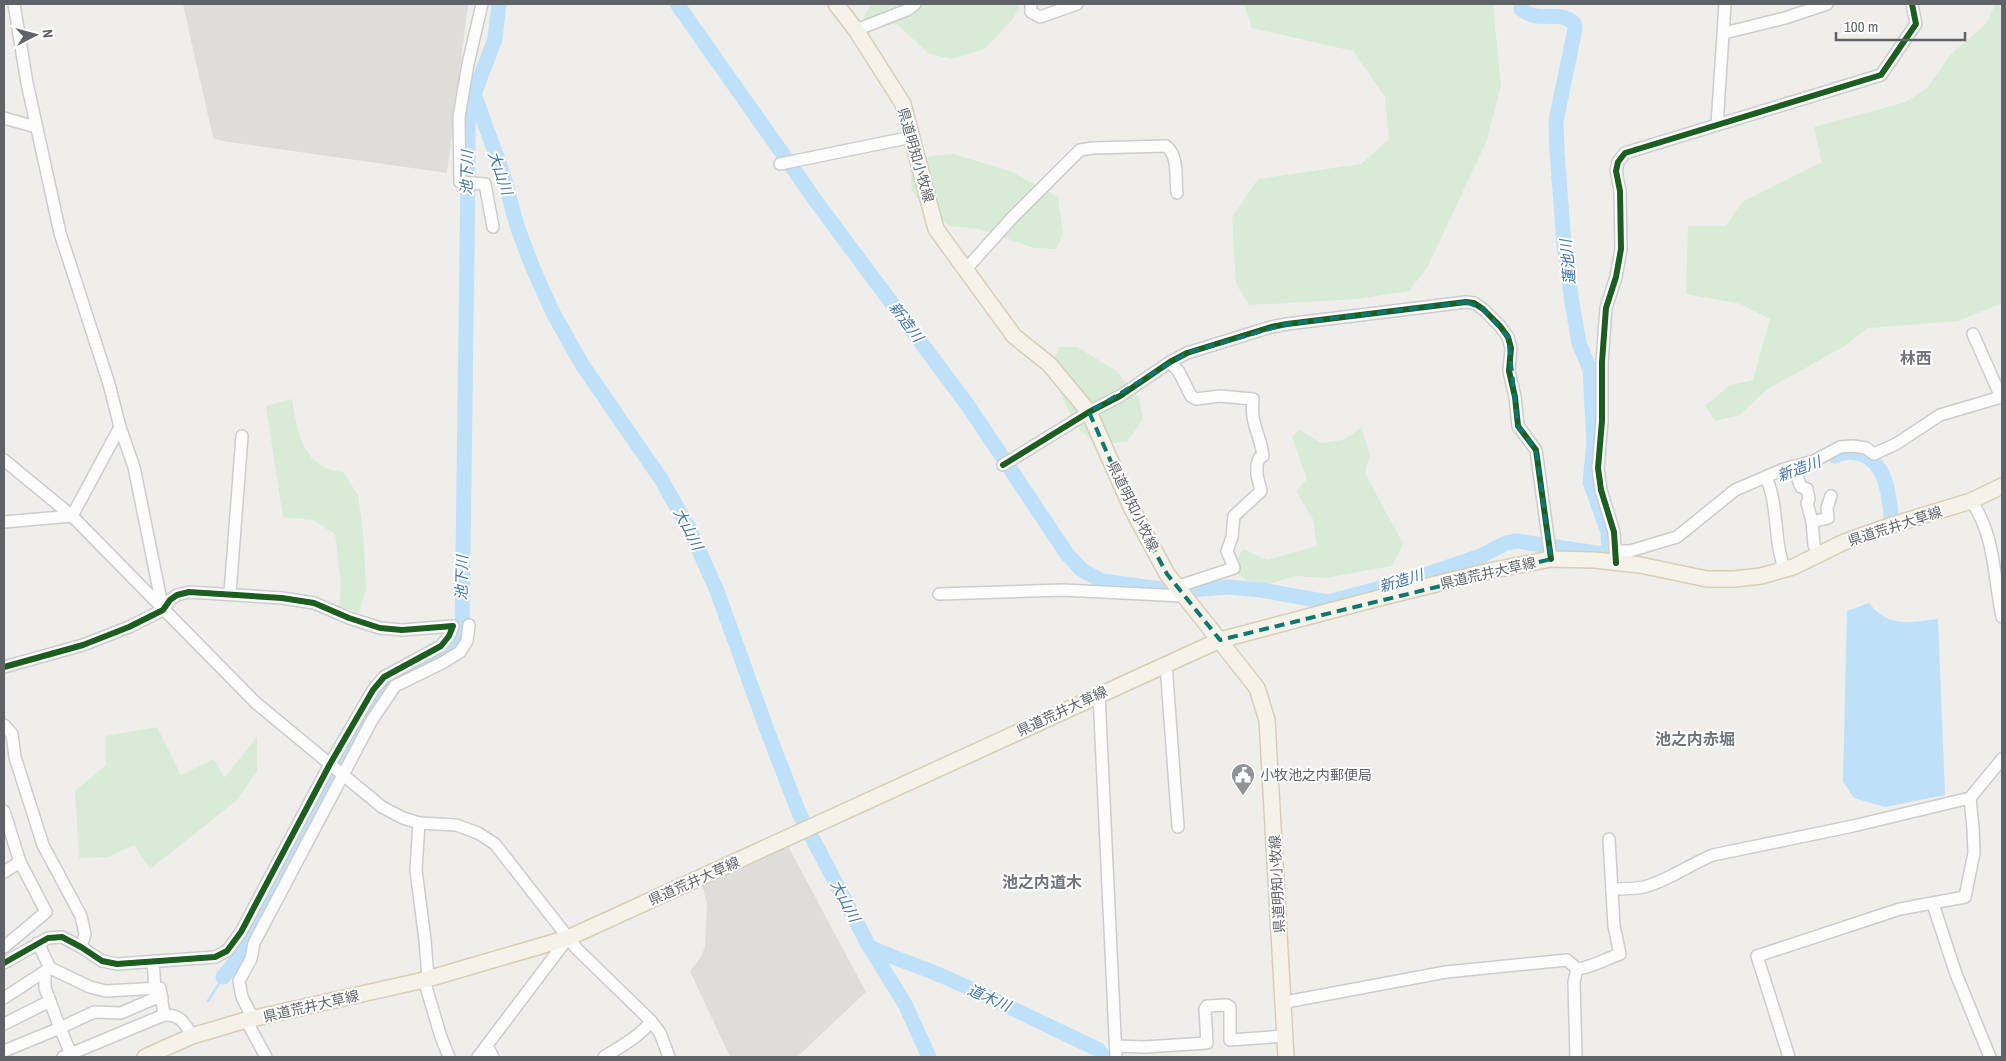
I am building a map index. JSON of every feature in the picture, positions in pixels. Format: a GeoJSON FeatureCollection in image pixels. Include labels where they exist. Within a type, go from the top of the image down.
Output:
{"type":"FeatureCollection","features":[{"type":"Feature","properties":{"kind":"main road","name":"県道明知小牧線"},"geometry":{"type":"LineString","coordinates":[[836,4],[856,30],[903,104],[936,229],[1014,336],[1049,364],[1089,412],[1130,507],[1167,574],[1257,688],[1267,720],[1286,1057]]}},
{"type":"Feature","properties":{"kind":"main road","name":"県道荒井大草線"},"geometry":{"type":"LineString","coordinates":[[144,1057],[192,1036],[249,1019],[426,980],[568,938],[1220,640],[1378,598],[1551,558],[1616,557],[1640,565],[1707,580],[1749,578],[1784,570],[1844,542],[2000,490]]}},
{"type":"Feature","properties":{"kind":"street"},"geometry":{"type":"LineString","coordinates":[[14,4],[27,83],[60,233],[110,384],[120,427],[134,467],[163,610]]}},
{"type":"Feature","properties":{"kind":"street"},"geometry":{"type":"LineString","coordinates":[[482,4],[468,64],[459,116],[460,182],[486,184],[493,227]]}},
{"type":"Feature","properties":{"kind":"street"},"geometry":{"type":"LineString","coordinates":[[856,30],[907,10],[915,4]]}},
{"type":"Feature","properties":{"kind":"street"},"geometry":{"type":"LineString","coordinates":[[1031,4],[1031,12],[1040,17],[1077,4]]}},
{"type":"Feature","properties":{"kind":"street"},"geometry":{"type":"LineString","coordinates":[[1717,125],[1725,4]]}},
{"type":"Feature","properties":{"kind":"street"},"geometry":{"type":"LineString","coordinates":[[1724,33],[1785,18],[1827,4]]}},
{"type":"Feature","properties":{"kind":"street"},"geometry":{"type":"LineString","coordinates":[[1912,4],[1916,24],[1881,75],[1625,152],[1618,162],[1616,171],[1620,191],[1621,249],[1616,277],[1606,308],[1602,362],[1602,421],[1598,468],[1601,490],[1614,532],[1616,557],[1677,537],[1735,490],[1766,477],[1793,466],[1814,461],[1840,447],[1866,448],[1874,454],[1896,444],[1940,415],[2001,397],[1973,334]]}},
{"type":"Feature","properties":{"kind":"street"},"geometry":{"type":"LineString","coordinates":[[4,118],[36,126]]}},
{"type":"Feature","properties":{"kind":"street"},"geometry":{"type":"LineString","coordinates":[[780,164],[912,137]]}},
{"type":"Feature","properties":{"kind":"street"},"geometry":{"type":"LineString","coordinates":[[966,269],[1011,219],[1080,150],[1166,146],[1171,150],[1174,157],[1176,193]]}},
{"type":"Feature","properties":{"kind":"street"},"geometry":{"type":"LineString","coordinates":[[1003,466],[1089,412],[1120,396],[1170,362],[1187,353],[1271,327],[1456,303],[1474,303],[1500,326],[1508,337],[1511,348],[1509,371],[1515,397],[1518,426],[1536,450],[1551,558]]}},
{"type":"Feature","properties":{"kind":"street"},"geometry":{"type":"LineString","coordinates":[[939,594],[1064,590],[1179,591],[1234,568],[1227,551],[1232,537],[1234,516],[1260,491],[1257,465],[1259,458],[1263,456],[1261,441],[1253,422],[1253,399],[1220,396],[1196,398],[1190,396],[1179,372],[1170,362]]}},
{"type":"Feature","properties":{"kind":"street"},"geometry":{"type":"LineString","coordinates":[[72,516],[120,427]]}},
{"type":"Feature","properties":{"kind":"street"},"geometry":{"type":"LineString","coordinates":[[230,593],[242,436]]}},
{"type":"Feature","properties":{"kind":"street"},"geometry":{"type":"LineString","coordinates":[[4,460],[72,516],[256,703],[382,807],[403,818],[419,823],[456,825],[478,833],[495,844],[588,961],[651,1021],[660,1033],[669,1057]]}},
{"type":"Feature","properties":{"kind":"street"},"geometry":{"type":"LineString","coordinates":[[1793,466],[1801,487],[1807,489],[1809,499],[1807,503],[1812,522],[1814,545],[1818,555]]}},
{"type":"Feature","properties":{"kind":"street"},"geometry":{"type":"LineString","coordinates":[[1766,477],[1773,499],[1778,542],[1784,570]]}},
{"type":"Feature","properties":{"kind":"street"},"geometry":{"type":"LineString","coordinates":[[1812,522],[1828,518],[1826,508],[1831,496]]}},
{"type":"Feature","properties":{"kind":"street"},"geometry":{"type":"LineString","coordinates":[[1971,501],[1981,515],[1990,543],[2002,617]]}},
{"type":"Feature","properties":{"kind":"street"},"geometry":{"type":"LineString","coordinates":[[4,522],[72,516]]}},
{"type":"Feature","properties":{"kind":"street"},"geometry":{"type":"LineString","coordinates":[[4,667],[83,645],[129,627],[163,610],[170,600],[177,595],[189,592],[230,593],[314,603],[349,618],[380,628],[402,630],[452,626],[449,636],[441,646],[384,677],[373,690],[330,764],[241,932],[227,951],[215,957],[117,964],[102,961],[62,937],[48,938],[4,963]]}},
{"type":"Feature","properties":{"kind":"street"},"geometry":{"type":"LineString","coordinates":[[266,1057],[249,1019],[239,981],[250,959],[254,943],[372,720],[394,686],[442,663],[460,652],[467,641],[469,625]]}},
{"type":"Feature","properties":{"kind":"street"},"geometry":{"type":"LineString","coordinates":[[1166,664],[1178,827]]}},
{"type":"Feature","properties":{"kind":"street"},"geometry":{"type":"LineString","coordinates":[[1099,694],[1116,1052],[1144,1047],[1207,1043],[1205,1009],[1207,1006],[1227,1004],[1230,1008],[1230,1040],[1285,1036]]}},
{"type":"Feature","properties":{"kind":"street"},"geometry":{"type":"LineString","coordinates":[[4,725],[12,734],[15,758],[43,845],[81,916],[85,934],[81,947]]}},
{"type":"Feature","properties":{"kind":"street"},"geometry":{"type":"LineString","coordinates":[[1612,889],[1643,887],[1652,884],[1696,861],[1713,855],[1853,826],[1970,798],[2002,759]]}},
{"type":"Feature","properties":{"kind":"street"},"geometry":{"type":"LineString","coordinates":[[1789,1057],[1757,956],[1900,909],[1965,897],[1974,853],[1970,798]]}},
{"type":"Feature","properties":{"kind":"street"},"geometry":{"type":"LineString","coordinates":[[4,811],[20,862],[46,912],[4,947]]}},
{"type":"Feature","properties":{"kind":"street"},"geometry":{"type":"LineString","coordinates":[[419,823],[416,870],[426,940],[426,980],[440,1037],[449,1057]]}},
{"type":"Feature","properties":{"kind":"street"},"geometry":{"type":"LineString","coordinates":[[1576,969],[1591,967],[1605,958],[1620,954],[1614,926],[1610,839]]}},
{"type":"Feature","properties":{"kind":"street"},"geometry":{"type":"LineString","coordinates":[[4,872],[20,862]]}},
{"type":"Feature","properties":{"kind":"street"},"geometry":{"type":"LineString","coordinates":[[1933,904],[1956,974],[1990,1057]]}},
{"type":"Feature","properties":{"kind":"street"},"geometry":{"type":"LineString","coordinates":[[478,1057],[568,938]]}},
{"type":"Feature","properties":{"kind":"street"},"geometry":{"type":"LineString","coordinates":[[38,943],[48,970],[45,988],[60,1028],[67,1056],[164,1015],[173,1015],[181,1019],[192,1036]]}},
{"type":"Feature","properties":{"kind":"street"},"geometry":{"type":"LineString","coordinates":[[1284,1005],[1291,1001],[1478,967],[1567,960],[1576,969],[1574,991],[1576,1057]]}},
{"type":"Feature","properties":{"kind":"street"},"geometry":{"type":"LineString","coordinates":[[153,961],[164,1015]]}},
{"type":"Feature","properties":{"kind":"street"},"geometry":{"type":"LineString","coordinates":[[48,970],[90,987],[106,991],[158,993]]}},
{"type":"Feature","properties":{"kind":"street"},"geometry":{"type":"LineString","coordinates":[[4,998],[48,970]]}},
{"type":"Feature","properties":{"kind":"street"},"geometry":{"type":"LineString","coordinates":[[4,1051],[94,1012],[121,1013],[153,999],[158,993]]}},
{"type":"Feature","properties":{"kind":"street"},"geometry":{"type":"LineString","coordinates":[[4,1024],[50,1001]]}},
{"type":"Feature","properties":{"kind":"street"},"geometry":{"type":"LineString","coordinates":[[604,1057],[625,1044],[647,1027],[651,1021]]}},
{"type":"Feature","properties":{"kind":"street"},"geometry":{"type":"LineString","coordinates":[[487,1046],[493,1057]]}},
{"type":"Feature","properties":{"kind":"highlighted area"},"geometry":{"type":"Polygon","coordinates":[[[1466,302],[1483,309],[1508,337],[1518,426],[1536,450],[1551,559],[1220,640],[1167,574],[1131,507],[1089,412],[1187,353],[1287,324],[1466,302]]]}},
{"type":"Feature","properties":{"kind":"shaded area"},"geometry":{"type":"Polygon","coordinates":[[[183,4],[468,4],[447,173],[222,141],[213,138],[183,4]]]}},
{"type":"Feature","properties":{"kind":"shaded area"},"geometry":{"type":"Polygon","coordinates":[[[788,846],[866,992],[797,1057],[730,1057],[690,971],[701,957],[705,947],[707,904],[702,885],[788,846]]]}},
{"type":"Feature","properties":{"kind":"green space"},"geometry":{"type":"Polygon","coordinates":[[[871,4],[1017,4],[1019,8],[1012,20],[984,49],[952,59],[929,54],[898,25],[882,22],[864,23],[864,17],[871,4]]]}},
{"type":"Feature","properties":{"kind":"green space"},"geometry":{"type":"Polygon","coordinates":[[[1244,4],[1493,4],[1501,85],[1487,140],[1427,268],[1409,291],[1357,299],[1250,305],[1236,284],[1232,217],[1258,179],[1361,164],[1389,139],[1385,97],[1353,51],[1252,28],[1244,4]]]}},
{"type":"Feature","properties":{"kind":"green space"},"geometry":{"type":"Polygon","coordinates":[[[1995,4],[2002,4],[2002,303],[1958,321],[1868,328],[1843,347],[1766,390],[1740,415],[1715,421],[1705,406],[1730,385],[1753,380],[1770,319],[1741,304],[1686,294],[1688,226],[1726,226],[1742,202],[1822,162],[1814,127],[1906,102],[1928,87],[1951,54],[1987,23],[1995,4]]]}},
{"type":"Feature","properties":{"kind":"green space"},"geometry":{"type":"Polygon","coordinates":[[[953,154],[1010,171],[1058,197],[1063,234],[1056,249],[1034,248],[979,229],[950,226],[927,211],[912,191],[910,171],[914,164],[931,156],[953,154]]]}},
{"type":"Feature","properties":{"kind":"green space"},"geometry":{"type":"Polygon","coordinates":[[[1059,347],[1077,347],[1115,370],[1139,398],[1143,419],[1127,442],[1096,442],[1080,429],[1068,410],[1050,368],[1059,347]]]}},
{"type":"Feature","properties":{"kind":"green space"},"geometry":{"type":"Polygon","coordinates":[[[292,399],[300,438],[309,455],[326,468],[343,472],[358,495],[363,531],[366,589],[359,613],[339,606],[341,583],[335,534],[313,520],[283,517],[266,406],[292,399]]]}},
{"type":"Feature","properties":{"kind":"green space"},"geometry":{"type":"Polygon","coordinates":[[[1361,428],[1370,454],[1365,473],[1403,544],[1392,566],[1324,578],[1295,576],[1266,585],[1248,581],[1236,573],[1235,563],[1243,549],[1267,560],[1317,546],[1313,519],[1296,491],[1307,479],[1292,437],[1299,430],[1321,443],[1343,440],[1361,428]]]}},
{"type":"Feature","properties":{"kind":"green space"},"geometry":{"type":"Polygon","coordinates":[[[157,727],[181,775],[214,759],[224,778],[257,737],[257,771],[236,801],[150,869],[134,845],[108,857],[79,858],[75,791],[106,765],[106,736],[157,727]]]}},
{"type":"Feature","properties":{"kind":"water"},"geometry":{"type":"Polygon","coordinates":[[[1869,603],[1884,617],[1900,622],[1938,619],[1945,795],[1885,807],[1854,798],[1843,782],[1847,611],[1869,603]]]}},
{"type":"Feature","properties":{"kind":"waterway","name":"池下川"},"geometry":{"type":"LineString","coordinates":[[223,977],[236,961],[379,693],[400,671],[444,652],[457,641],[462,633],[468,118],[474,94],[495,39],[499,4]]}},
{"type":"Feature","properties":{"kind":"waterway","name":"新造川"},"geometry":{"type":"LineString","coordinates":[[677,4],[818,204],[969,407],[1067,554],[1082,570],[1102,581],[1168,590]]}},
{"type":"Feature","properties":{"kind":"waterway","name":"蓮池川"},"geometry":{"type":"LineString","coordinates":[[1521,9],[1535,16],[1555,16],[1568,19],[1574,23],[1575,29],[1556,121],[1557,152],[1564,244],[1572,303],[1579,343],[1590,370],[1594,444],[1590,482],[1608,532],[1609,555]]}},
{"type":"Feature","properties":{"kind":"waterway","name":"大山川"},"geometry":{"type":"LineString","coordinates":[[474,94],[503,174],[517,226],[553,313],[583,366],[661,479],[690,530],[717,591],[799,813],[869,946],[905,1004],[929,1057]]}},
{"type":"Feature","properties":{"kind":"waterway","name":"新造川"},"geometry":{"type":"LineString","coordinates":[[1835,456],[1845,452],[1857,453],[1869,458],[1876,464],[1885,480],[1891,516]]}},
{"type":"Feature","properties":{"kind":"waterway","name":"新造川"},"geometry":{"type":"LineString","coordinates":[[1188,590],[1228,587],[1261,590],[1328,602],[1410,580],[1483,555],[1506,543],[1517,541],[1610,555]]}},
{"type":"Feature","properties":{"kind":"waterway","name":"道木川"},"geometry":{"type":"LineString","coordinates":[[870,947],[938,974],[985,996],[1099,1050],[1104,1057]]}},
{"type":"Feature","properties":{"kind":"waterway"},"geometry":{"type":"LineString","coordinates":[[208,1001],[223,977]]}},
{"type":"Feature","properties":{"kind":"cycle path"},"geometry":{"type":"LineString","coordinates":[[1616,563],[1614,532],[1601,490],[1598,468],[1602,421],[1602,362],[1606,308],[1616,277],[1621,249],[1620,191],[1616,171],[1618,162],[1625,153],[1881,75],[1916,24],[1912,4]]}},
{"type":"Feature","properties":{"kind":"cycle path"},"geometry":{"type":"LineString","coordinates":[[1003,465],[1089,412],[1120,396],[1170,362],[1187,353],[1271,327],[1287,324],[1466,302],[1474,303],[1483,309],[1508,337],[1511,348],[1509,371],[1515,397],[1518,426],[1536,450],[1551,559]]}},
{"type":"Feature","properties":{"kind":"cycle path"},"geometry":{"type":"LineString","coordinates":[[4,667],[83,645],[129,627],[163,610],[170,600],[177,595],[189,592],[282,598],[314,603],[349,618],[380,628],[402,630],[453,626],[449,636],[441,646],[384,677],[373,690],[330,764],[241,932],[227,951],[215,957],[117,964],[102,961],[62,937],[48,938],[4,963]]}},
{"type":"Feature","properties":{"kind":"place","name":"小牧池之内郵便局"},"geometry":{"type":"Point","coordinates":[1243,796]}},
{"type":"Feature","properties":{"kind":"district","name":"林西"},"geometry":{"type":"Point","coordinates":[1916,358]}},
{"type":"Feature","properties":{"kind":"district","name":"池之内赤堀"},"geometry":{"type":"Point","coordinates":[1695,739]}},
{"type":"Feature","properties":{"kind":"district","name":"池之内道木"},"geometry":{"type":"Point","coordinates":[1042,882]}}]}
